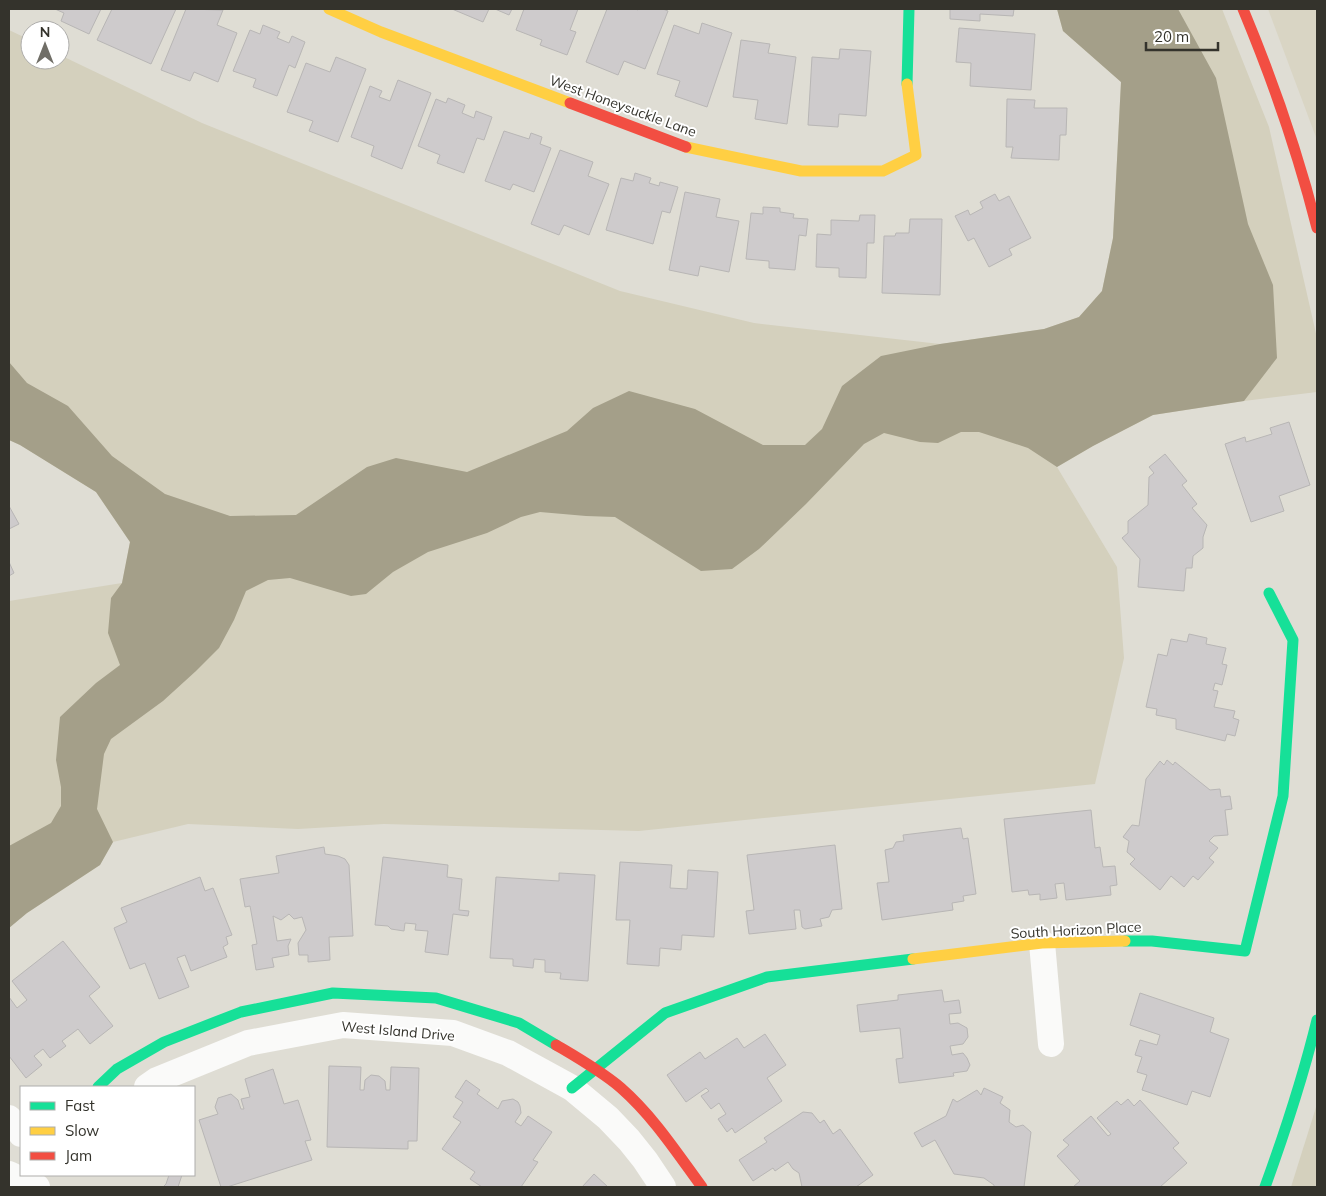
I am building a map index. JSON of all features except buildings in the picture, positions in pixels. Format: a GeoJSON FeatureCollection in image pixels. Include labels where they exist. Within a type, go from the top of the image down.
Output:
{"type":"FeatureCollection","features":[{"type":"Feature","properties":{"kind":"street","name":"West Honeysuckle Lane"},"geometry":{"type":"LineString","coordinates":[[329,9],[390,35],[690,148],[800,171],[883,171],[916,155],[906,84],[909,9]]}},
{"type":"Feature","properties":{"kind":"street"},"geometry":{"type":"LineString","coordinates":[[1243,9],[1274,86],[1295,146],[1317,228]]}},
{"type":"Feature","properties":{"kind":"street","name":"South Horizon Place"},"geometry":{"type":"LineString","coordinates":[[572,1088],[665,1013],[767,977],[1042,943],[1152,941],[1245,952],[1283,796],[1293,640],[1269,593]]}},
{"type":"Feature","properties":{"kind":"street"},"geometry":{"type":"LineString","coordinates":[[1042,943],[1051,1044]]}},
{"type":"Feature","properties":{"kind":"street"},"geometry":{"type":"LineString","coordinates":[[99,1086],[117,1070],[164,1042],[241,1012],[333,994],[436,998],[519,1023],[596,1069],[621,1088],[640,1107],[702,1187]]}},
{"type":"Feature","properties":{"kind":"street"},"geometry":{"type":"LineString","coordinates":[[453,1034],[460,1004]]}},
{"type":"Feature","properties":{"kind":"street"},"geometry":{"type":"LineString","coordinates":[[241,1012],[248,1043]]}},
{"type":"Feature","properties":{"kind":"street"},"geometry":{"type":"LineString","coordinates":[[1265,1187],[1289,1121],[1310,1052],[1317,1020]]}},
{"type":"Feature","properties":{"kind":"street","name":"West Island Drive"},"geometry":{"type":"LineString","coordinates":[[148,1086],[157,1080],[248,1043],[343,1025],[453,1034],[508,1053],[572,1088],[614,1124],[645,1160],[664,1187]]}},
{"type":"Feature","properties":{"kind":"street"},"geometry":{"type":"LineString","coordinates":[[9,1118],[20,1133]]}},
{"type":"Feature","properties":{"kind":"street"},"geometry":{"type":"LineString","coordinates":[[9,1174],[36,1187],[43,1176]]}},
{"type":"Feature","properties":{"kind":"shaded area"},"geometry":{"type":"Polygon","coordinates":[[[1057,9],[1222,9],[1269,127],[1317,338],[1317,392],[1153,415],[1057,467],[1117,567],[1124,658],[1095,784],[639,831],[384,824],[298,829],[188,824],[113,842],[100,865],[27,913],[9,928],[9,601],[122,583],[130,542],[96,492],[9,440],[9,30],[20,35],[20,70],[70,70],[70,60],[202,123],[620,291],[754,323],[940,344],[1044,329],[1079,317],[1102,291],[1113,238],[1121,82],[1063,31],[1057,9]]]}},
{"type":"Feature","properties":{"kind":"shaded area"},"geometry":{"type":"Polygon","coordinates":[[[1057,9],[1178,9],[1216,78],[1248,224],[1273,285],[1277,358],[1244,401],[1153,415],[1057,467],[1028,448],[979,432],[961,432],[938,443],[920,442],[884,433],[864,444],[759,549],[732,569],[701,571],[615,517],[540,512],[521,517],[487,533],[428,552],[393,572],[366,594],[351,596],[290,578],[268,580],[246,591],[234,620],[219,648],[163,701],[111,739],[104,754],[97,809],[113,842],[100,865],[27,913],[9,928],[9,846],[51,823],[61,806],[61,787],[56,760],[60,717],[96,683],[120,665],[108,633],[111,598],[122,583],[130,542],[96,492],[9,440],[9,362],[27,383],[68,406],[112,456],[165,494],[230,516],[296,515],[367,467],[396,458],[467,472],[567,431],[593,408],[629,391],[695,409],[763,445],[805,445],[822,429],[842,386],[881,356],[940,344],[1044,329],[1079,317],[1102,291],[1113,238],[1121,82],[1063,31],[1057,9]]]}},
{"type":"Feature","properties":{"kind":"shaded area"},"geometry":{"type":"Polygon","coordinates":[[[1268,9],[1317,9],[1317,140],[1268,9]]]}},
{"type":"Feature","properties":{"kind":"shaded area"},"geometry":{"type":"Polygon","coordinates":[[[1317,1104],[1317,1187],[1291,1187],[1317,1104]]]}},
{"type":"Feature","properties":{"kind":"traffic: fast"},"geometry":{"type":"LineString","coordinates":[[907,84],[909,9]]}},
{"type":"Feature","properties":{"kind":"traffic: fast"},"geometry":{"type":"LineString","coordinates":[[1125,941],[1152,941],[1245,951],[1283,796],[1293,640],[1269,593]]}},
{"type":"Feature","properties":{"kind":"traffic: fast"},"geometry":{"type":"LineString","coordinates":[[572,1088],[665,1013],[767,977],[913,959]]}},
{"type":"Feature","properties":{"kind":"traffic: fast"},"geometry":{"type":"LineString","coordinates":[[99,1086],[117,1069],[164,1042],[241,1012],[333,993],[436,998],[519,1023],[556,1045]]}},
{"type":"Feature","properties":{"kind":"traffic: fast"},"geometry":{"type":"LineString","coordinates":[[1265,1187],[1280,1146],[1317,1020]]}},
{"type":"Feature","properties":{"kind":"traffic: slow"},"geometry":{"type":"LineString","coordinates":[[329,9],[381,32],[570,103]]}},
{"type":"Feature","properties":{"kind":"traffic: slow"},"geometry":{"type":"LineString","coordinates":[[686,147],[801,171],[883,171],[916,155],[907,84]]}},
{"type":"Feature","properties":{"kind":"traffic: slow"},"geometry":{"type":"LineString","coordinates":[[913,959],[1042,943],[1125,941]]}},
{"type":"Feature","properties":{"kind":"traffic: jam"},"geometry":{"type":"LineString","coordinates":[[1243,9],[1284,117],[1302,172],[1317,228]]}},
{"type":"Feature","properties":{"kind":"traffic: jam"},"geometry":{"type":"LineString","coordinates":[[570,103],[686,147]]}},
{"type":"Feature","properties":{"kind":"traffic: jam"},"geometry":{"type":"LineString","coordinates":[[556,1045],[606,1076],[633,1099],[664,1135],[702,1187]]}}]}
